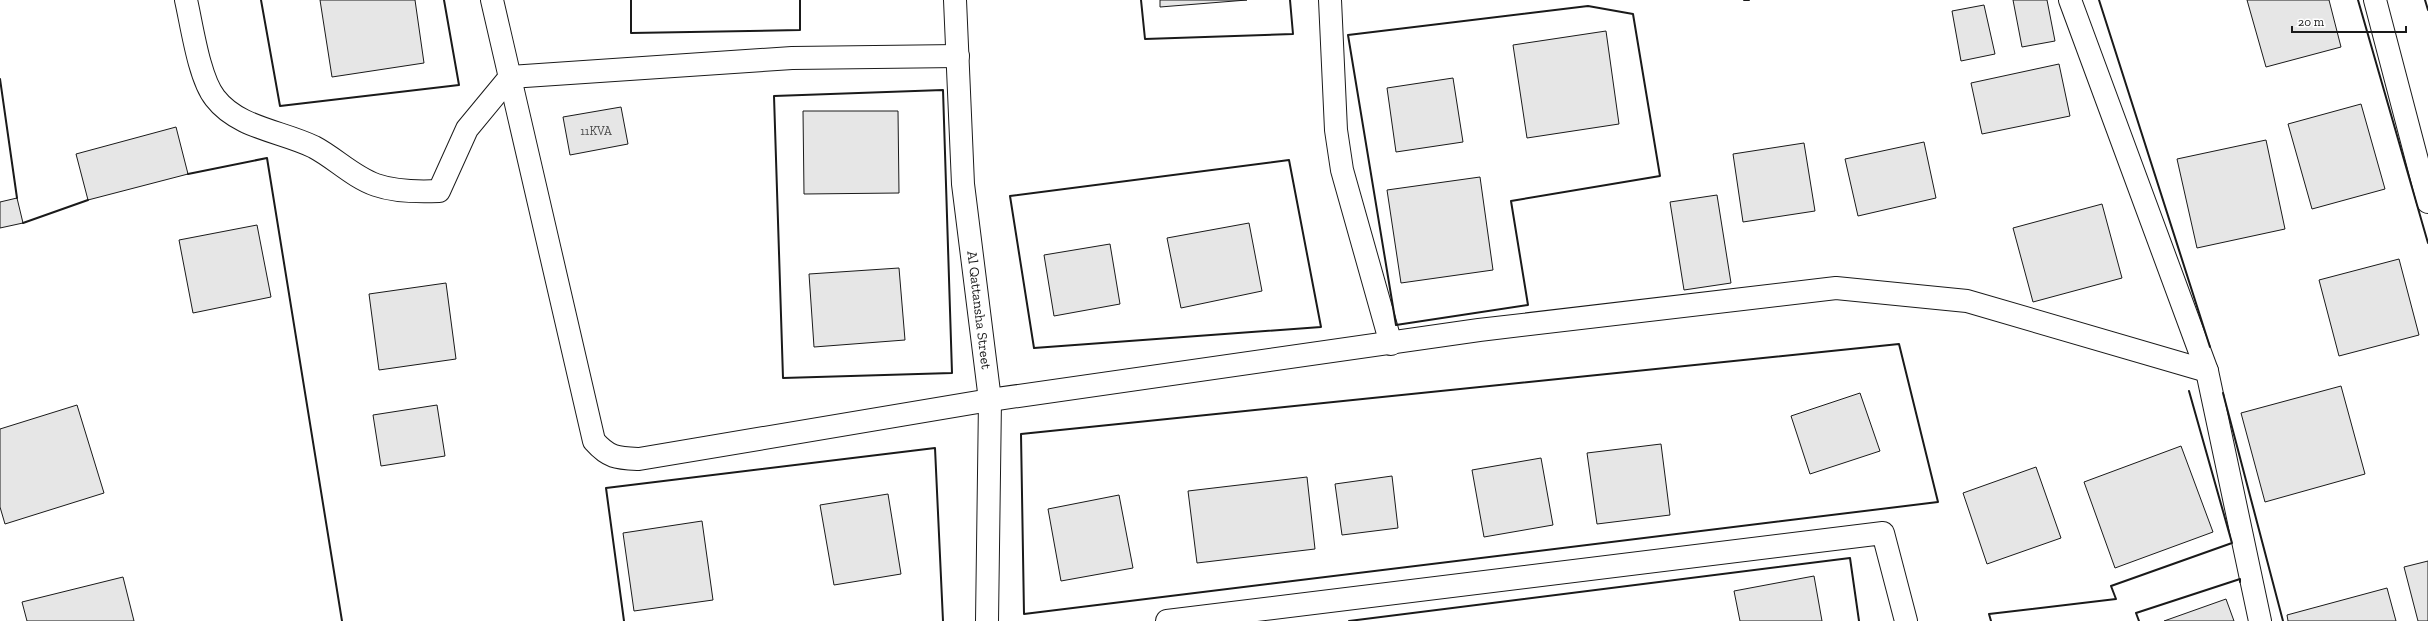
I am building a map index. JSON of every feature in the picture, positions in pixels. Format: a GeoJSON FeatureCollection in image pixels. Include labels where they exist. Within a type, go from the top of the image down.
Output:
{"type":"FeatureCollection","features":[{"type":"Feature","properties":{"kind":"street"},"geometry":{"type":"LineString","coordinates":[[186,0],[205,80],[214,98],[228,112],[245,122],[290,136],[315,148],[360,178],[376,185],[417,192],[439,191],[467,129],[510,77],[792,58],[958,56]]}},
{"type":"Feature","properties":{"kind":"street"},"geometry":{"type":"LineString","coordinates":[[492,0],[594,441],[604,453],[618,458],[639,459],[990,400],[1391,344],[1487,329],[1836,288],[1967,301],[2207,371]]}},
{"type":"Feature","properties":{"kind":"street","name":"Al Qattansha Street"},"geometry":{"type":"LineString","coordinates":[[955,0],[963,184],[990,400],[987,621]]}},
{"type":"Feature","properties":{"kind":"street"},"geometry":{"type":"LineString","coordinates":[[1330,0],[1336,130],[1342,170],[1391,344]]}},
{"type":"Feature","properties":{"kind":"street"},"geometry":{"type":"LineString","coordinates":[[2070,0],[2207,371],[2260,621]]}},
{"type":"Feature","properties":{"kind":"street"},"geometry":{"type":"LineString","coordinates":[[2375,0],[2428,202]]}},
{"type":"Feature","properties":{"kind":"street"},"geometry":{"type":"LineString","coordinates":[[1167,621],[1883,533],[1906,621]]}},
{"type":"Feature","properties":{"kind":"building"},"geometry":{"type":"Polygon","coordinates":[[[320,0],[415,0],[424,63],[332,77],[320,0]]]}},
{"type":"Feature","properties":{"kind":"building"},"geometry":{"type":"Polygon","coordinates":[[[1160,0],[1247,0],[1160,7],[1160,0]]]}},
{"type":"Feature","properties":{"kind":"building"},"geometry":{"type":"Polygon","coordinates":[[[2013,0],[2047,0],[2055,41],[2022,47],[2013,0]]]}},
{"type":"Feature","properties":{"kind":"building"},"geometry":{"type":"Polygon","coordinates":[[[2247,0],[2329,0],[2341,47],[2266,67],[2247,0]]]}},
{"type":"Feature","properties":{"kind":"building"},"geometry":{"type":"Polygon","coordinates":[[[1984,5],[1995,54],[1961,61],[1952,11],[1984,5]]]}},
{"type":"Feature","properties":{"kind":"building"},"geometry":{"type":"Polygon","coordinates":[[[1606,31],[1619,124],[1527,138],[1513,45],[1606,31]]]}},
{"type":"Feature","properties":{"kind":"building"},"geometry":{"type":"Polygon","coordinates":[[[2059,64],[2070,116],[1982,134],[1971,83],[2059,64]]]}},
{"type":"Feature","properties":{"kind":"building"},"geometry":{"type":"Polygon","coordinates":[[[1453,78],[1463,142],[1396,152],[1387,88],[1453,78]]]}},
{"type":"Feature","properties":{"kind":"building"},"geometry":{"type":"Polygon","coordinates":[[[2361,104],[2385,189],[2312,209],[2288,124],[2361,104]]]}},
{"type":"Feature","properties":{"kind":"building"},"geometry":{"type":"Polygon","coordinates":[[[621,107],[628,144],[570,155],[563,117],[621,107]]]}},
{"type":"Feature","properties":{"kind":"building"},"geometry":{"type":"Polygon","coordinates":[[[803,111],[898,111],[899,193],[804,194],[803,111]]]}},
{"type":"Feature","properties":{"kind":"building"},"geometry":{"type":"Polygon","coordinates":[[[176,127],[188,174],[88,200],[76,154],[176,127]]]}},
{"type":"Feature","properties":{"kind":"building"},"geometry":{"type":"Polygon","coordinates":[[[2266,140],[2285,229],[2197,248],[2177,159],[2266,140]]]}},
{"type":"Feature","properties":{"kind":"building"},"geometry":{"type":"Polygon","coordinates":[[[1924,142],[1936,198],[1858,216],[1845,159],[1924,142]]]}},
{"type":"Feature","properties":{"kind":"building"},"geometry":{"type":"Polygon","coordinates":[[[1804,143],[1815,211],[1743,222],[1733,154],[1804,143]]]}},
{"type":"Feature","properties":{"kind":"building"},"geometry":{"type":"Polygon","coordinates":[[[1480,177],[1493,270],[1401,283],[1387,190],[1480,177]]]}},
{"type":"Feature","properties":{"kind":"building"},"geometry":{"type":"Polygon","coordinates":[[[1717,195],[1731,283],[1684,290],[1670,202],[1717,195]]]}},
{"type":"Feature","properties":{"kind":"building"},"geometry":{"type":"Polygon","coordinates":[[[17,198],[23,223],[0,228],[0,202],[17,198]]]}},
{"type":"Feature","properties":{"kind":"building"},"geometry":{"type":"Polygon","coordinates":[[[2102,204],[2122,278],[2033,302],[2013,228],[2102,204]]]}},
{"type":"Feature","properties":{"kind":"building"},"geometry":{"type":"Polygon","coordinates":[[[1249,223],[1262,291],[1181,308],[1167,238],[1249,223]]]}},
{"type":"Feature","properties":{"kind":"building"},"geometry":{"type":"Polygon","coordinates":[[[257,225],[271,297],[193,313],[179,240],[257,225]]]}},
{"type":"Feature","properties":{"kind":"building"},"geometry":{"type":"Polygon","coordinates":[[[1110,244],[1120,304],[1054,316],[1044,255],[1110,244]]]}},
{"type":"Feature","properties":{"kind":"building"},"geometry":{"type":"Polygon","coordinates":[[[2399,259],[2419,335],[2339,356],[2319,280],[2399,259]]]}},
{"type":"Feature","properties":{"kind":"building"},"geometry":{"type":"Polygon","coordinates":[[[899,268],[905,340],[814,347],[809,274],[899,268]]]}},
{"type":"Feature","properties":{"kind":"building"},"geometry":{"type":"Polygon","coordinates":[[[446,283],[456,359],[379,370],[369,294],[446,283]]]}},
{"type":"Feature","properties":{"kind":"building"},"geometry":{"type":"Polygon","coordinates":[[[2341,386],[2365,474],[2265,502],[2241,413],[2341,386]]]}},
{"type":"Feature","properties":{"kind":"building"},"geometry":{"type":"Polygon","coordinates":[[[1860,393],[1880,451],[1810,474],[1791,416],[1860,393]]]}},
{"type":"Feature","properties":{"kind":"building"},"geometry":{"type":"Polygon","coordinates":[[[77,405],[104,493],[5,524],[0,507],[0,429],[77,405]]]}},
{"type":"Feature","properties":{"kind":"building"},"geometry":{"type":"Polygon","coordinates":[[[437,405],[445,456],[381,466],[373,415],[437,405]]]}},
{"type":"Feature","properties":{"kind":"building"},"geometry":{"type":"Polygon","coordinates":[[[1661,444],[1670,515],[1597,524],[1587,453],[1661,444]]]}},
{"type":"Feature","properties":{"kind":"building"},"geometry":{"type":"Polygon","coordinates":[[[2181,446],[2213,532],[2115,568],[2084,482],[2181,446]]]}},
{"type":"Feature","properties":{"kind":"building"},"geometry":{"type":"Polygon","coordinates":[[[1541,458],[1553,525],[1484,537],[1472,470],[1541,458]]]}},
{"type":"Feature","properties":{"kind":"building"},"geometry":{"type":"Polygon","coordinates":[[[2036,467],[2061,538],[1987,564],[1963,493],[2036,467]]]}},
{"type":"Feature","properties":{"kind":"building"},"geometry":{"type":"Polygon","coordinates":[[[1392,476],[1398,528],[1342,535],[1335,484],[1392,476]]]}},
{"type":"Feature","properties":{"kind":"building"},"geometry":{"type":"Polygon","coordinates":[[[1307,477],[1315,549],[1197,563],[1188,491],[1307,477]]]}},
{"type":"Feature","properties":{"kind":"building"},"geometry":{"type":"Polygon","coordinates":[[[888,494],[901,574],[834,585],[820,505],[888,494]]]}},
{"type":"Feature","properties":{"kind":"building"},"geometry":{"type":"Polygon","coordinates":[[[1119,495],[1133,568],[1061,581],[1048,509],[1119,495]]]}},
{"type":"Feature","properties":{"kind":"building"},"geometry":{"type":"Polygon","coordinates":[[[702,521],[713,600],[634,611],[623,533],[702,521]]]}},
{"type":"Feature","properties":{"kind":"building"},"geometry":{"type":"Polygon","coordinates":[[[2428,561],[2428,621],[2418,621],[2404,567],[2428,561]]]}},
{"type":"Feature","properties":{"kind":"building"},"geometry":{"type":"Polygon","coordinates":[[[1814,576],[1822,621],[1740,621],[1734,591],[1814,576]]]}},
{"type":"Feature","properties":{"kind":"building"},"geometry":{"type":"Polygon","coordinates":[[[123,577],[134,621],[27,621],[22,602],[123,577]]]}},
{"type":"Feature","properties":{"kind":"building"},"geometry":{"type":"Polygon","coordinates":[[[2387,588],[2396,621],[2288,621],[2287,615],[2387,588]]]}},
{"type":"Feature","properties":{"kind":"building"},"geometry":{"type":"Polygon","coordinates":[[[2226,599],[2234,621],[2164,621],[2226,599]]]}},
{"type":"Feature","properties":{"kind":"wall"},"geometry":{"type":"LineString","coordinates":[[261,0],[280,106],[459,85],[444,0]]}},
{"type":"Feature","properties":{"kind":"wall"},"geometry":{"type":"LineString","coordinates":[[631,0],[631,33],[800,30],[800,0]]}},
{"type":"Feature","properties":{"kind":"wall"},"geometry":{"type":"LineString","coordinates":[[1141,0],[1145,39],[1293,34],[1290,0]]}},
{"type":"Feature","properties":{"kind":"wall"},"geometry":{"type":"LineString","coordinates":[[1744,0],[1749,0]]}},
{"type":"Feature","properties":{"kind":"wall"},"geometry":{"type":"LineString","coordinates":[[2099,0],[2210,347]]}},
{"type":"Feature","properties":{"kind":"wall"},"geometry":{"type":"LineString","coordinates":[[2358,0],[2428,243]]}},
{"type":"Feature","properties":{"kind":"wall"},"geometry":{"type":"LineString","coordinates":[[2425,0],[2428,10]]}},
{"type":"Feature","properties":{"kind":"wall"},"geometry":{"type":"LineString","coordinates":[[1588,6],[1633,14],[1660,176],[1511,201],[1528,305],[1396,325],[1348,35],[1588,6]]}},
{"type":"Feature","properties":{"kind":"wall"},"geometry":{"type":"LineString","coordinates":[[0,79],[17,198]]}},
{"type":"Feature","properties":{"kind":"wall"},"geometry":{"type":"LineString","coordinates":[[943,90],[952,373],[783,378],[774,96],[943,90]]}},
{"type":"Feature","properties":{"kind":"wall"},"geometry":{"type":"LineString","coordinates":[[188,174],[267,158],[342,621]]}},
{"type":"Feature","properties":{"kind":"wall"},"geometry":{"type":"LineString","coordinates":[[1289,160],[1321,327],[1034,348],[1010,196],[1289,160]]}},
{"type":"Feature","properties":{"kind":"wall"},"geometry":{"type":"LineString","coordinates":[[23,223],[88,200]]}},
{"type":"Feature","properties":{"kind":"wall"},"geometry":{"type":"LineString","coordinates":[[1899,344],[1938,502],[1024,614],[1021,434],[1899,344]]}},
{"type":"Feature","properties":{"kind":"wall"},"geometry":{"type":"LineString","coordinates":[[1991,621],[1989,614],[2116,599],[2111,586],[2232,543],[2189,391]]}},
{"type":"Feature","properties":{"kind":"wall"},"geometry":{"type":"LineString","coordinates":[[2223,393],[2283,621]]}},
{"type":"Feature","properties":{"kind":"wall"},"geometry":{"type":"LineString","coordinates":[[624,621],[606,488],[935,448],[943,621]]}},
{"type":"Feature","properties":{"kind":"wall"},"geometry":{"type":"LineString","coordinates":[[1349,621],[1850,558],[1859,621]]}},
{"type":"Feature","properties":{"kind":"wall"},"geometry":{"type":"LineString","coordinates":[[2139,621],[2136,613],[2240,579],[2240,582]]}}]}
